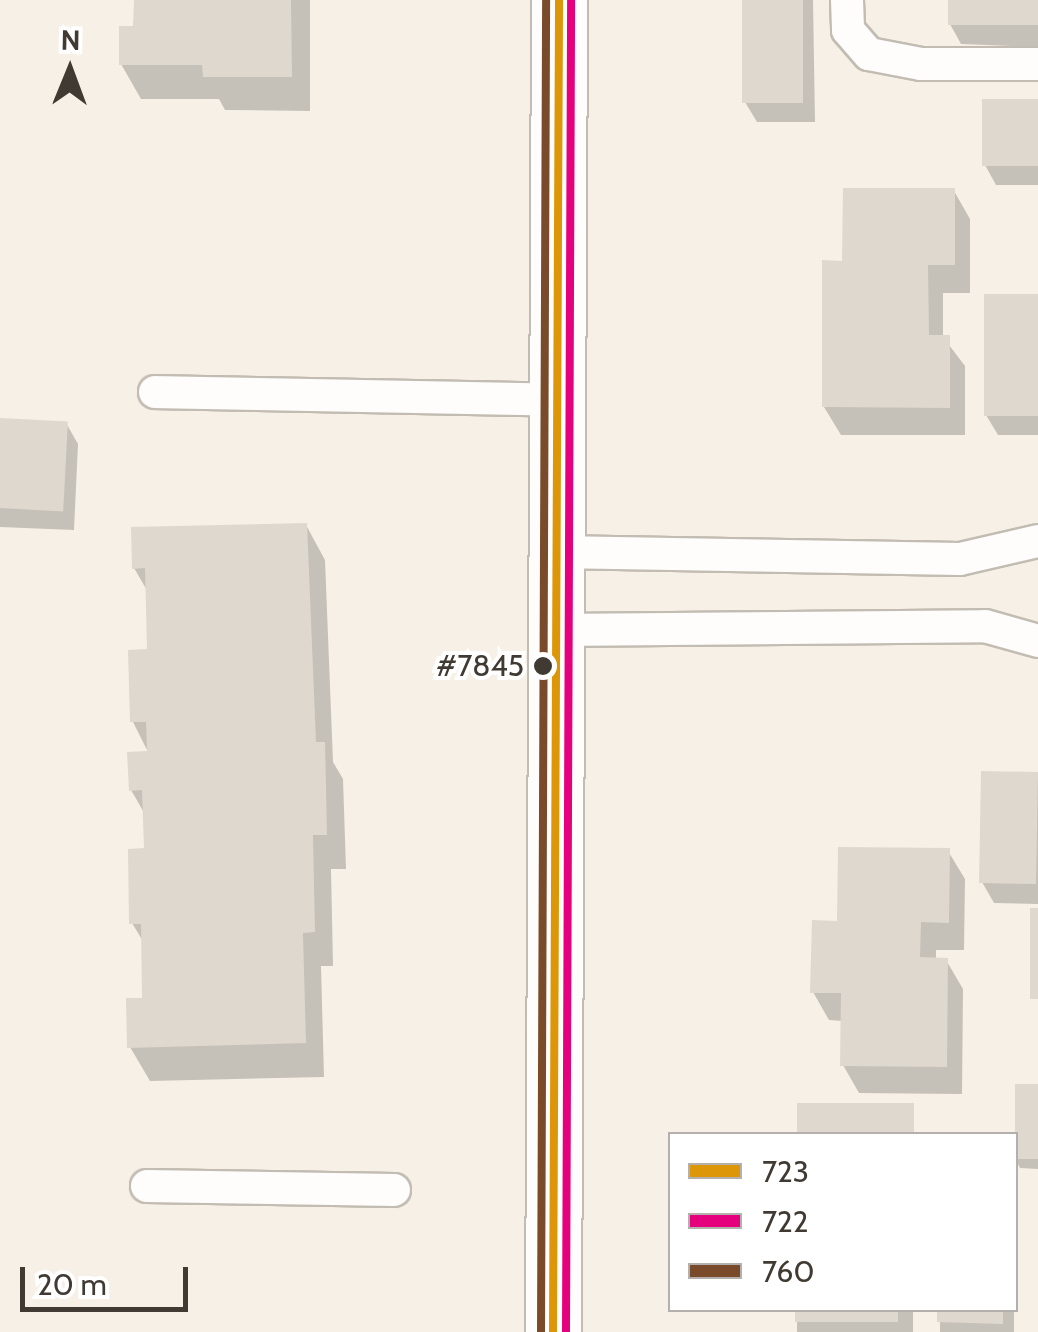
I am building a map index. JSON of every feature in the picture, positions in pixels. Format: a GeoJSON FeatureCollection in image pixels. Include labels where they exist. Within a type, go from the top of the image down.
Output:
{"type":"FeatureCollection","features":[{"type":"Feature","properties":{"kind":"street"},"geometry":{"type":"LineString","coordinates":[[553,1332],[559,0]]}},
{"type":"Feature","properties":{"kind":"lane"},"geometry":{"type":"LineString","coordinates":[[846,0],[848,30],[869,54],[922,64],[1038,64]]}},
{"type":"Feature","properties":{"kind":"lane"},"geometry":{"type":"LineString","coordinates":[[154,392],[557,400]]}},
{"type":"Feature","properties":{"kind":"lane"},"geometry":{"type":"LineString","coordinates":[[557,552],[960,559],[1038,542]]}},
{"type":"Feature","properties":{"kind":"lane"},"geometry":{"type":"LineString","coordinates":[[556,630],[985,626],[1038,641]]}},
{"type":"Feature","properties":{"kind":"lane"},"geometry":{"type":"LineString","coordinates":[[147,1186],[394,1190]]}},
{"type":"Feature","properties":{"kind":"building"},"geometry":{"type":"Polygon","coordinates":[[[134,0],[291,0],[292,77],[203,77],[202,65],[119,65],[119,26],[133,26],[134,0]]]}},
{"type":"Feature","properties":{"kind":"building"},"geometry":{"type":"Polygon","coordinates":[[[742,0],[803,0],[803,103],[742,103],[742,0]]]}},
{"type":"Feature","properties":{"kind":"building"},"geometry":{"type":"Polygon","coordinates":[[[948,0],[1038,0],[1038,25],[948,25],[948,0]]]}},
{"type":"Feature","properties":{"kind":"building"},"geometry":{"type":"Polygon","coordinates":[[[982,99],[1038,99],[1038,166],[982,166],[982,99]]]}},
{"type":"Feature","properties":{"kind":"building"},"geometry":{"type":"Polygon","coordinates":[[[843,188],[955,188],[955,265],[928,265],[929,335],[950,335],[950,408],[822,407],[822,260],[842,261],[843,188]]]}},
{"type":"Feature","properties":{"kind":"building"},"geometry":{"type":"Polygon","coordinates":[[[984,294],[1038,294],[1038,416],[984,416],[984,294]]]}},
{"type":"Feature","properties":{"kind":"building"},"geometry":{"type":"Polygon","coordinates":[[[0,418],[68,422],[63,511],[0,508],[0,418]]]}},
{"type":"Feature","properties":{"kind":"building"},"geometry":{"type":"Polygon","coordinates":[[[307,523],[316,742],[325,742],[327,835],[313,835],[315,932],[303,933],[306,1043],[127,1048],[126,998],[142,998],[141,924],[129,924],[128,849],[144,848],[142,790],[129,791],[127,752],[147,751],[146,722],[130,722],[128,650],[147,649],[145,568],[132,569],[131,527],[307,523]]]}},
{"type":"Feature","properties":{"kind":"building"},"geometry":{"type":"Polygon","coordinates":[[[981,771],[1038,772],[1036,884],[979,883],[981,771]]]}},
{"type":"Feature","properties":{"kind":"building"},"geometry":{"type":"Polygon","coordinates":[[[838,847],[950,848],[949,923],[921,922],[920,957],[948,958],[947,1067],[840,1066],[841,993],[810,993],[812,920],[837,921],[838,847]]]}},
{"type":"Feature","properties":{"kind":"building"},"geometry":{"type":"Polygon","coordinates":[[[1030,908],[1038,908],[1038,999],[1030,999],[1030,908]]]}},
{"type":"Feature","properties":{"kind":"building"},"geometry":{"type":"Polygon","coordinates":[[[1015,1084],[1038,1084],[1038,1159],[1018,1159],[1015,1084]]]}},
{"type":"Feature","properties":{"kind":"building"},"geometry":{"type":"Polygon","coordinates":[[[797,1103],[914,1103],[914,1132],[797,1132],[797,1103]]]}},
{"type":"Feature","properties":{"kind":"building"},"geometry":{"type":"Polygon","coordinates":[[[795,1312],[898,1312],[898,1322],[795,1322],[795,1312]]]}},
{"type":"Feature","properties":{"kind":"building"},"geometry":{"type":"Polygon","coordinates":[[[937,1312],[1003,1312],[1003,1324],[937,1322],[937,1312]]]}},
{"type":"Feature","properties":{"kind":"transit line","name":"760"},"geometry":{"type":"LineString","coordinates":[[541,1332],[546,0]]}},
{"type":"Feature","properties":{"kind":"transit line","name":"723"},"geometry":{"type":"LineString","coordinates":[[553,1332],[559,0]]}},
{"type":"Feature","properties":{"kind":"transit line","name":"722"},"geometry":{"type":"LineString","coordinates":[[566,1332],[571,0]]}},
{"type":"Feature","properties":{"kind":"place","name":"#7845"},"geometry":{"type":"Point","coordinates":[543,666]}}]}
